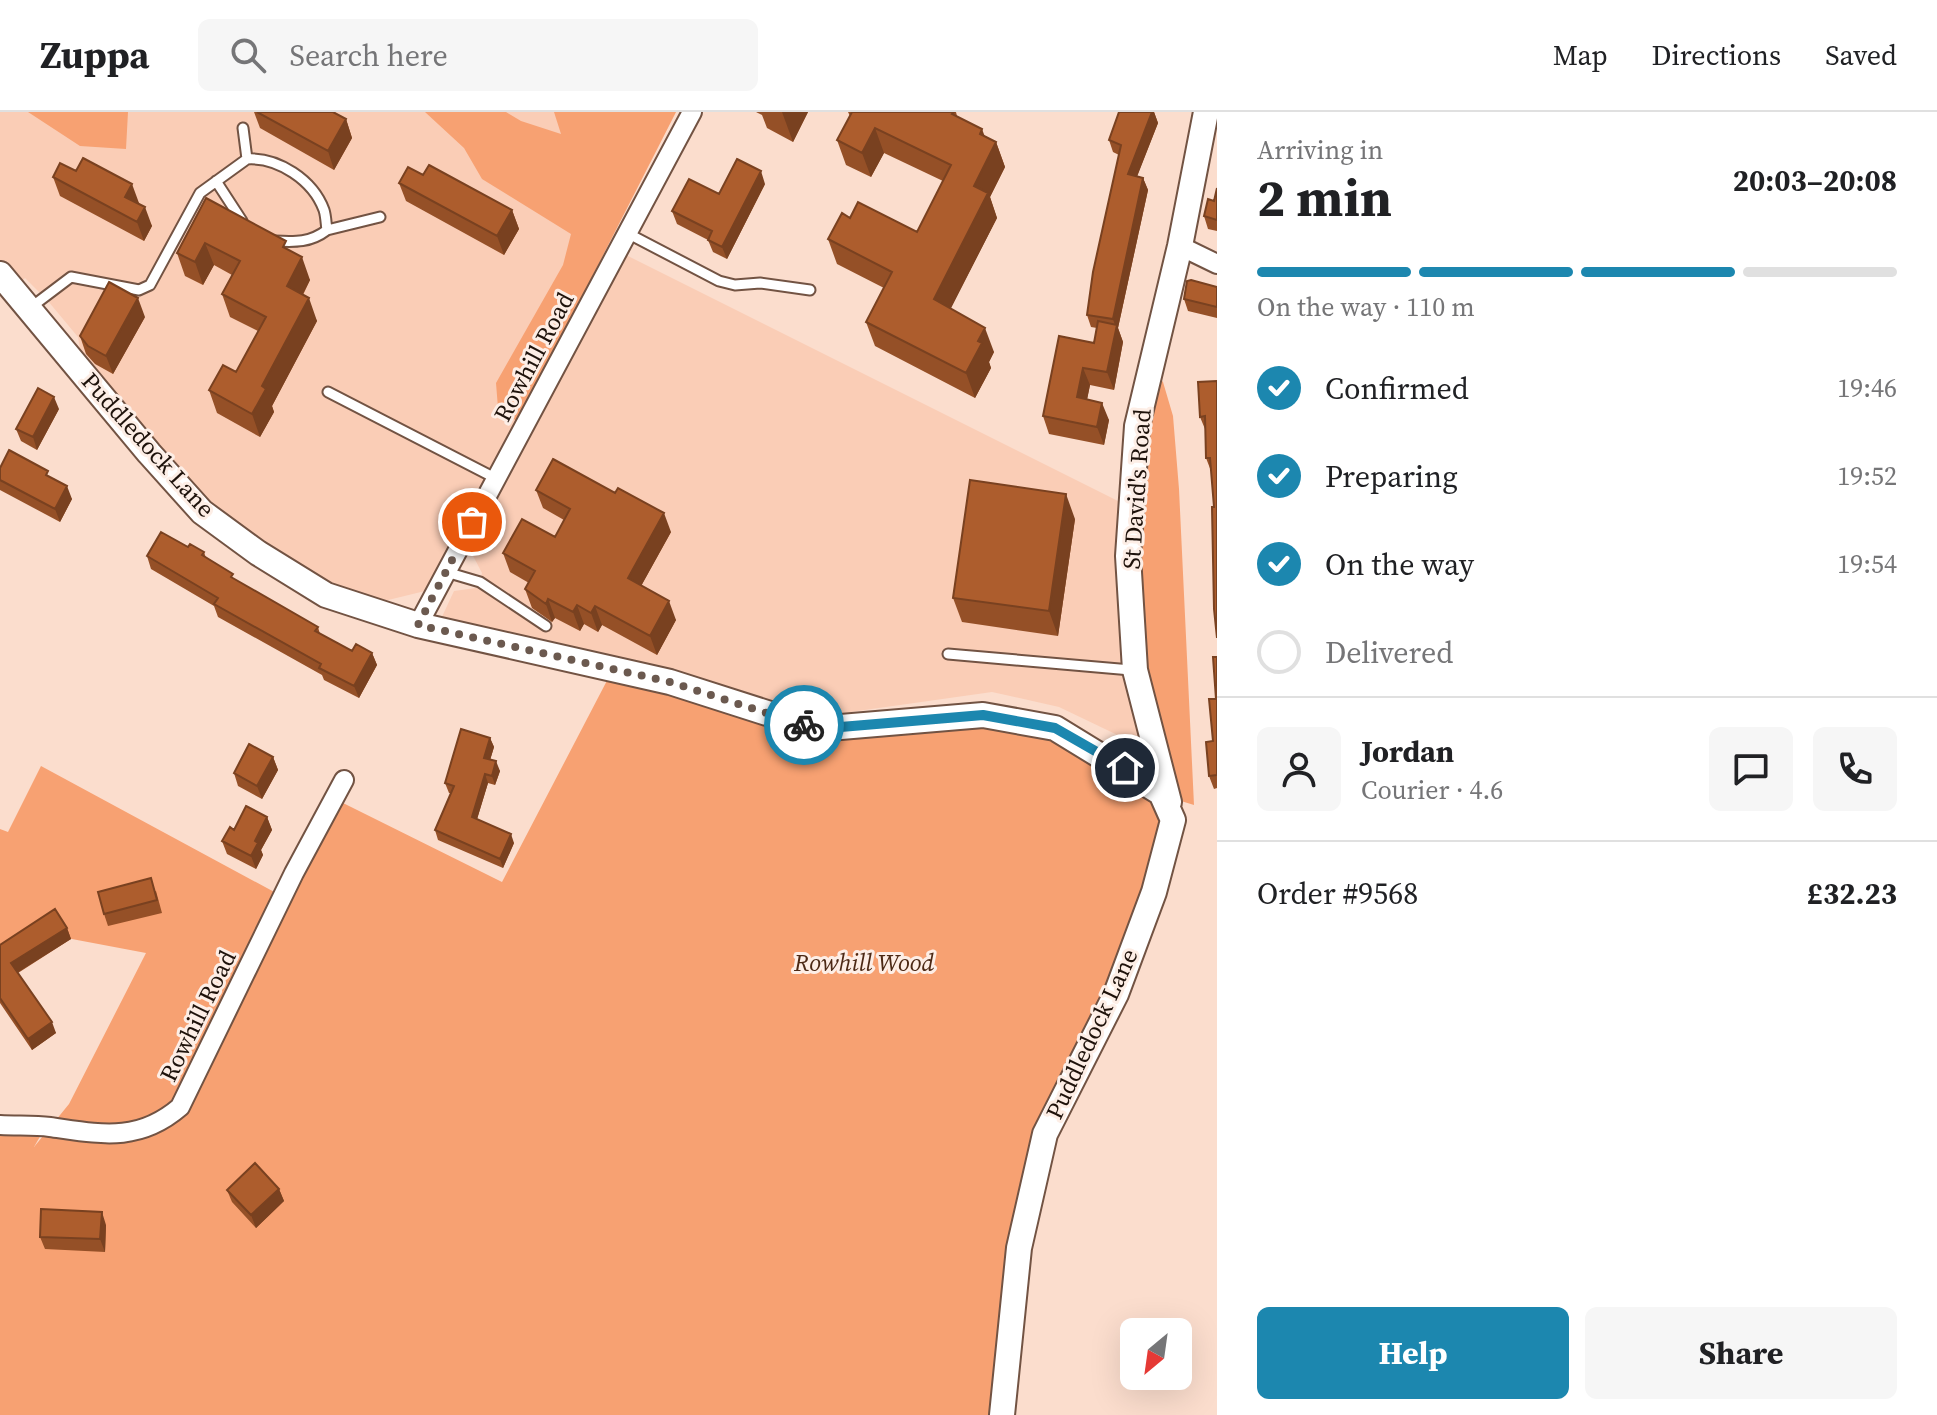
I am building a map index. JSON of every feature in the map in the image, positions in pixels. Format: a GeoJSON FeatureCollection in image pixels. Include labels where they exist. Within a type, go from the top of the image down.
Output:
{"type":"FeatureCollection","features":[{"type":"Feature","properties":{"kind":"street","name":"Rowhill Road"},"geometry":{"type":"LineString","coordinates":[[418,625],[692,112]]}},
{"type":"Feature","properties":{"kind":"street","name":"St David's Road"},"geometry":{"type":"LineString","coordinates":[[1173,820],[1135,670],[1128,556],[1137,426],[1180,246],[1206,112]]}},
{"type":"Feature","properties":{"kind":"street"},"geometry":{"type":"LineString","coordinates":[[1180,246],[1217,264]]}},
{"type":"Feature","properties":{"kind":"street","name":"Puddledock Lane"},"geometry":{"type":"LineString","coordinates":[[0,274],[202,512],[258,553],[326,595],[418,625],[670,682],[817,729],[983,715],[1055,728],[1161,793],[1173,820],[1154,892],[1116,994],[1045,1134],[1019,1248],[1002,1415]]}},
{"type":"Feature","properties":{"kind":"street","name":"Rowhill Road"},"geometry":{"type":"LineString","coordinates":[[0,1125],[46,1126],[104,1135],[139,1131],[165,1120],[180,1107],[294,873],[344,780]]}},
{"type":"Feature","properties":{"kind":"lane"},"geometry":{"type":"LineString","coordinates":[[243,128],[247,159]]}},
{"type":"Feature","properties":{"kind":"lane"},"geometry":{"type":"LineString","coordinates":[[30,308],[71,277],[139,290],[150,285],[200,193],[247,159],[262,158],[279,164],[297,176],[324,210],[327,230]]}},
{"type":"Feature","properties":{"kind":"lane"},"geometry":{"type":"LineString","coordinates":[[216,181],[236,215],[270,241],[315,239],[327,230],[380,217]]}},
{"type":"Feature","properties":{"kind":"lane"},"geometry":{"type":"LineString","coordinates":[[627,233],[719,281],[735,285],[760,283],[810,290]]}},
{"type":"Feature","properties":{"kind":"lane"},"geometry":{"type":"LineString","coordinates":[[328,392],[495,478]]}},
{"type":"Feature","properties":{"kind":"lane"},"geometry":{"type":"LineString","coordinates":[[446,572],[480,582],[546,626]]}},
{"type":"Feature","properties":{"kind":"lane"},"geometry":{"type":"LineString","coordinates":[[948,654],[1135,670]]}},
{"type":"Feature","properties":{"kind":"shaded area"},"geometry":{"type":"Polygon","coordinates":[[[0,112],[676,112],[518,422],[425,591],[380,602],[331,585],[205,506],[82,362],[78,337],[48,301],[25,278],[17,286],[0,266],[0,112]]]}},
{"type":"Feature","properties":{"kind":"shaded area"},"geometry":{"type":"Polygon","coordinates":[[[624,254],[1126,505],[1158,775],[1130,741],[1059,707],[992,692],[815,717],[440,621],[454,591],[476,588],[480,582],[482,573],[470,550],[624,254]]]}},
{"type":"Feature","properties":{"kind":"green space"},"geometry":{"type":"Polygon","coordinates":[[[28,112],[128,112],[126,149],[80,146],[28,112]]]}},
{"type":"Feature","properties":{"kind":"green space"},"geometry":{"type":"Polygon","coordinates":[[[425,112],[506,112],[521,121],[561,134],[554,112],[676,112],[518,422],[498,408],[496,383],[563,265],[571,234],[482,179],[464,148],[425,112]]]}},
{"type":"Feature","properties":{"kind":"green space"},"geometry":{"type":"Polygon","coordinates":[[[1151,368],[1163,382],[1173,416],[1194,805],[1168,797],[1128,556],[1151,368]]]}},
{"type":"Feature","properties":{"kind":"green space","name":"Rowhill Wood"},"geometry":{"type":"Polygon","coordinates":[[[612,671],[816,730],[984,717],[1054,729],[1125,771],[1170,819],[1152,892],[1044,1134],[996,1412],[988,1415],[0,1415],[0,1126],[46,1126],[34,1147],[69,1104],[146,953],[56,936],[0,950],[0,829],[8,832],[41,766],[289,900],[341,802],[502,882],[612,671]]]}},
{"type":"Feature","properties":{"kind":"building"},"geometry":{"type":"Polygon","coordinates":[[[257,112],[333,112],[346,119],[328,151],[257,112]]]}},
{"type":"Feature","properties":{"kind":"building"},"geometry":{"type":"Polygon","coordinates":[[[852,112],[954,112],[952,114],[982,129],[980,134],[996,142],[974,186],[988,193],[934,299],[985,328],[978,341],[982,343],[966,373],[866,322],[892,272],[828,239],[842,213],[850,218],[858,202],[917,232],[951,165],[875,128],[862,153],[837,140],[852,112]]]}},
{"type":"Feature","properties":{"kind":"building"},"geometry":{"type":"Polygon","coordinates":[[[1119,112],[1152,112],[1128,174],[1143,178],[1113,319],[1087,315],[1093,272],[1121,145],[1109,140],[1119,112]]]}},
{"type":"Feature","properties":{"kind":"building"},"geometry":{"type":"Polygon","coordinates":[[[83,158],[132,184],[125,197],[145,207],[137,222],[53,177],[60,163],[76,171],[83,158]]]}},
{"type":"Feature","properties":{"kind":"building"},"geometry":{"type":"Polygon","coordinates":[[[737,159],[761,171],[722,247],[708,240],[712,231],[672,211],[689,179],[719,194],[737,159]]]}},
{"type":"Feature","properties":{"kind":"building"},"geometry":{"type":"Polygon","coordinates":[[[429,165],[512,210],[497,236],[399,183],[408,167],[423,175],[429,165]]]}},
{"type":"Feature","properties":{"kind":"building"},"geometry":{"type":"Polygon","coordinates":[[[1217,188],[1217,220],[1204,216],[1208,199],[1214,201],[1217,188]]]}},
{"type":"Feature","properties":{"kind":"building"},"geometry":{"type":"Polygon","coordinates":[[[206,198],[286,241],[283,247],[302,257],[287,286],[309,298],[262,386],[266,389],[252,414],[209,390],[223,365],[236,372],[266,317],[222,294],[240,261],[205,243],[195,262],[177,253],[206,198]]]}},
{"type":"Feature","properties":{"kind":"building"},"geometry":{"type":"Polygon","coordinates":[[[1187,281],[1217,287],[1217,307],[1184,299],[1187,281]]]}},
{"type":"Feature","properties":{"kind":"building"},"geometry":{"type":"Polygon","coordinates":[[[109,282],[138,298],[106,356],[88,346],[80,336],[109,282]]]}},
{"type":"Feature","properties":{"kind":"building"},"geometry":{"type":"Polygon","coordinates":[[[1098,321],[1117,325],[1107,372],[1083,368],[1077,397],[1102,403],[1097,427],[1043,416],[1059,336],[1094,343],[1098,321]]]}},
{"type":"Feature","properties":{"kind":"building"},"geometry":{"type":"Polygon","coordinates":[[[1217,381],[1217,638],[1214,507],[1210,458],[1206,458],[1205,416],[1200,417],[1198,382],[1217,381]]]}},
{"type":"Feature","properties":{"kind":"building"},"geometry":{"type":"Polygon","coordinates":[[[38,388],[54,397],[33,437],[16,429],[38,388]]]}},
{"type":"Feature","properties":{"kind":"building"},"geometry":{"type":"Polygon","coordinates":[[[9,450],[48,471],[46,475],[67,486],[55,509],[0,480],[0,468],[9,450]]]}},
{"type":"Feature","properties":{"kind":"building"},"geometry":{"type":"Polygon","coordinates":[[[553,459],[615,493],[618,488],[664,513],[628,578],[669,601],[650,636],[595,606],[591,613],[577,605],[573,612],[548,599],[546,604],[525,589],[535,571],[503,553],[522,519],[555,537],[570,509],[536,490],[553,459]]]}},
{"type":"Feature","properties":{"kind":"building"},"geometry":{"type":"Polygon","coordinates":[[[970,480],[1066,494],[1049,611],[953,598],[970,480]]]}},
{"type":"Feature","properties":{"kind":"building"},"geometry":{"type":"Polygon","coordinates":[[[161,532],[204,552],[202,555],[233,574],[231,577],[318,627],[315,631],[352,651],[356,644],[372,653],[354,686],[214,604],[218,598],[147,556],[161,532]]]}},
{"type":"Feature","properties":{"kind":"building"},"geometry":{"type":"Polygon","coordinates":[[[1213,657],[1217,657],[1217,775],[1209,776],[1206,742],[1213,741],[1209,699],[1216,699],[1213,657]]]}},
{"type":"Feature","properties":{"kind":"building"},"geometry":{"type":"Polygon","coordinates":[[[461,729],[490,738],[484,758],[496,761],[492,776],[485,774],[472,817],[511,834],[500,859],[435,830],[454,786],[445,783],[461,729]]]}},
{"type":"Feature","properties":{"kind":"building"},"geometry":{"type":"Polygon","coordinates":[[[249,744],[273,757],[257,786],[234,773],[249,744]]]}},
{"type":"Feature","properties":{"kind":"building"},"geometry":{"type":"Polygon","coordinates":[[[246,806],[267,817],[251,856],[222,841],[230,827],[234,830],[246,806]]]}},
{"type":"Feature","properties":{"kind":"building"},"geometry":{"type":"Polygon","coordinates":[[[151,878],[157,900],[104,914],[98,892],[151,878]]]}},
{"type":"Feature","properties":{"kind":"building"},"geometry":{"type":"Polygon","coordinates":[[[55,909],[67,928],[11,963],[52,1022],[28,1039],[0,998],[0,945],[55,909]]]}},
{"type":"Feature","properties":{"kind":"building"},"geometry":{"type":"Polygon","coordinates":[[[255,1163],[279,1189],[251,1215],[227,1190],[255,1163]]]}},
{"type":"Feature","properties":{"kind":"building"},"geometry":{"type":"Polygon","coordinates":[[[41,1209],[102,1212],[100,1239],[40,1237],[41,1209]]]}},
{"type":"Feature","properties":{"kind":"way so far"},"geometry":{"type":"LineString","coordinates":[[472,522],[418,625],[670,682],[804,725]]}},
{"type":"Feature","properties":{"kind":"route"},"geometry":{"type":"LineString","coordinates":[[804,725],[817,729],[983,715],[1055,728],[1125,768]]}}]}
